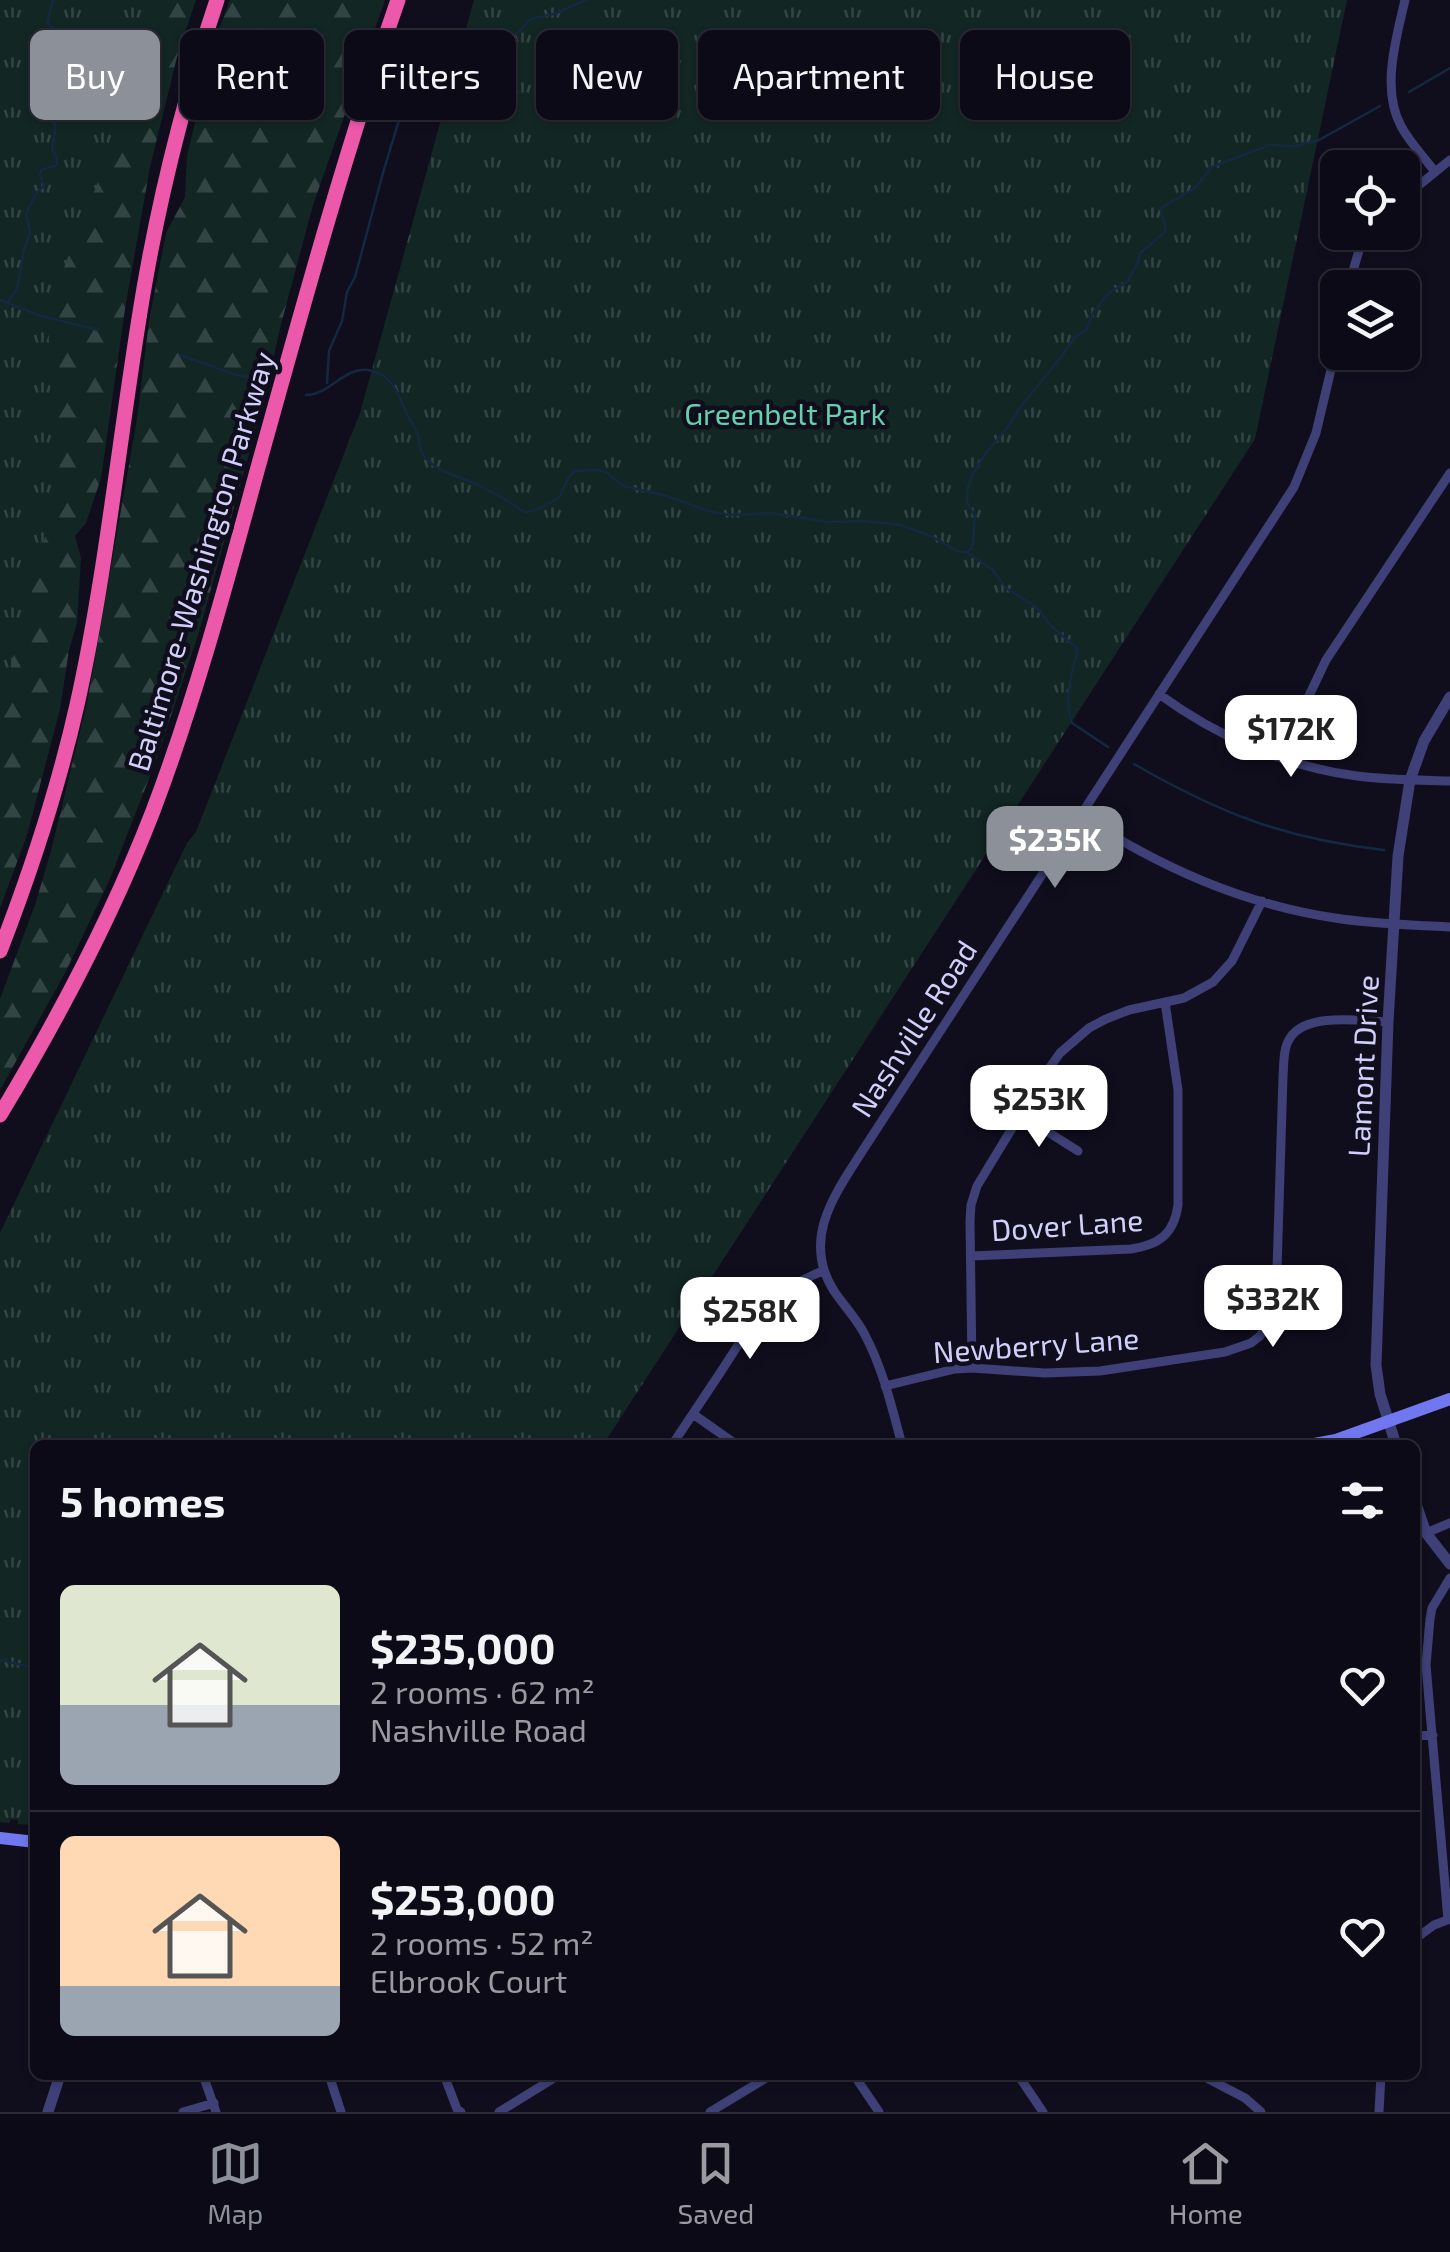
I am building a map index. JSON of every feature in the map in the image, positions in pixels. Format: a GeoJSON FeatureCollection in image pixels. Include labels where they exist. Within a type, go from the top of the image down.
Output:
{"type":"FeatureCollection","features":[{"type":"Feature","properties":{"kind":"highway"},"geometry":{"type":"LineString","coordinates":[[0,951],[40,840],[76,705],[90,642],[155,230],[217,0]]}},
{"type":"Feature","properties":{"kind":"highway","name":"Baltimore-Washington Parkway"},"geometry":{"type":"LineString","coordinates":[[0,1114],[98,938],[172,759],[211,636],[321,240],[398,0]]}},
{"type":"Feature","properties":{"kind":"main road"},"geometry":{"type":"LineString","coordinates":[[1336,1440],[1450,1398]]}},
{"type":"Feature","properties":{"kind":"main road"},"geometry":{"type":"LineString","coordinates":[[0,1838],[30,1841]]}},
{"type":"Feature","properties":{"kind":"street"},"geometry":{"type":"LineString","coordinates":[[1405,0],[1392,70],[1394,108],[1400,125],[1436,172]]}},
{"type":"Feature","properties":{"kind":"street"},"geometry":{"type":"LineString","coordinates":[[1420,185],[1450,160]]}},
{"type":"Feature","properties":{"kind":"street","name":"Nashville Road"},"geometry":{"type":"LineString","coordinates":[[823,1271],[822,1230],[829,1205],[1300,475],[1319,423],[1331,370]]}},
{"type":"Feature","properties":{"kind":"street"},"geometry":{"type":"LineString","coordinates":[[1288,759],[1306,702],[1326,660],[1450,473]]}},
{"type":"Feature","properties":{"kind":"street"},"geometry":{"type":"LineString","coordinates":[[1159,694],[1216,730],[1288,759],[1347,774],[1450,781]]}},
{"type":"Feature","properties":{"kind":"street","name":"Lamont Drive"},"geometry":{"type":"LineString","coordinates":[[1394,1440],[1376,1365],[1398,856],[1410,780],[1424,741],[1450,698]]}},
{"type":"Feature","properties":{"kind":"street"},"geometry":{"type":"LineString","coordinates":[[1082,816],[1174,870],[1237,895],[1334,918],[1450,927]]}},
{"type":"Feature","properties":{"kind":"street"},"geometry":{"type":"LineString","coordinates":[[972,1368],[972,1204],[978,1186],[1021,1115],[1060,1053],[1089,1028],[1129,1010],[1184,998],[1223,973],[1262,901]]}},
{"type":"Feature","properties":{"kind":"street","name":"Dover Lane"},"geometry":{"type":"LineString","coordinates":[[971,1256],[1130,1249],[1156,1243],[1168,1233],[1178,1205],[1178,1090],[1165,1002]]}},
{"type":"Feature","properties":{"kind":"street","name":"Newberry Lane"},"geometry":{"type":"LineString","coordinates":[[886,1386],[972,1368],[1045,1374],[1100,1371],[1226,1352],[1251,1343],[1268,1324],[1276,1302],[1283,1076],[1290,1038],[1316,1022],[1388,1022]]}},
{"type":"Feature","properties":{"kind":"street"},"geometry":{"type":"LineString","coordinates":[[1021,1115],[1078,1151]]}},
{"type":"Feature","properties":{"kind":"street"},"geometry":{"type":"LineString","coordinates":[[675,1440],[761,1312],[784,1291],[823,1271],[862,1330],[886,1386],[901,1440]]}},
{"type":"Feature","properties":{"kind":"street"},"geometry":{"type":"LineString","coordinates":[[693,1414],[730,1440]]}},
{"type":"Feature","properties":{"kind":"street"},"geometry":{"type":"LineString","coordinates":[[1420,1516],[1426,1533],[1450,1564]]}},
{"type":"Feature","properties":{"kind":"street"},"geometry":{"type":"LineString","coordinates":[[1426,1533],[1450,1523]]}},
{"type":"Feature","properties":{"kind":"street"},"geometry":{"type":"LineString","coordinates":[[1420,1935],[1449,1919],[1426,1665],[1432,1608],[1450,1578]]}},
{"type":"Feature","properties":{"kind":"street"},"geometry":{"type":"LineString","coordinates":[[1420,1736],[1432,1735]]}},
{"type":"Feature","properties":{"kind":"street"},"geometry":{"type":"LineString","coordinates":[[48,2112],[58,2080]]}},
{"type":"Feature","properties":{"kind":"street"},"geometry":{"type":"LineString","coordinates":[[183,2112],[215,2107],[205,2080]]}},
{"type":"Feature","properties":{"kind":"street"},"geometry":{"type":"LineString","coordinates":[[331,2080],[341,2112]]}},
{"type":"Feature","properties":{"kind":"street"},"geometry":{"type":"LineString","coordinates":[[446,2080],[461,2112]]}},
{"type":"Feature","properties":{"kind":"street"},"geometry":{"type":"LineString","coordinates":[[499,2112],[552,2080]]}},
{"type":"Feature","properties":{"kind":"street"},"geometry":{"type":"LineString","coordinates":[[710,2112],[763,2080]]}},
{"type":"Feature","properties":{"kind":"street"},"geometry":{"type":"LineString","coordinates":[[858,2080],[880,2112]]}},
{"type":"Feature","properties":{"kind":"street"},"geometry":{"type":"LineString","coordinates":[[1021,2080],[1042,2112]]}},
{"type":"Feature","properties":{"kind":"street"},"geometry":{"type":"LineString","coordinates":[[1211,2080],[1245,2098],[1260,2112]]}},
{"type":"Feature","properties":{"kind":"street"},"geometry":{"type":"LineString","coordinates":[[1379,2112],[1380,2080]]}},
{"type":"Feature","properties":{"kind":"green space"},"geometry":{"type":"Polygon","coordinates":[[[0,0],[196,0],[186,30],[180,30],[180,47],[150,167],[101,478],[86,523],[75,536],[81,558],[77,623],[60,709],[27,835],[0,908],[0,0]]]}},
{"type":"Feature","properties":{"kind":"green space"},"geometry":{"type":"Polygon","coordinates":[[[0,0],[170,0],[158,30],[30,30],[30,120],[122,120],[48,308],[53,507],[0,707],[0,0]]]}},
{"type":"Feature","properties":{"kind":"green space"},"geometry":{"type":"Polygon","coordinates":[[[230,0],[385,0],[374,30],[344,30],[344,117],[313,205],[266,393],[199,632],[156,761],[109,881],[65,973],[0,1090],[0,999],[51,851],[87,703],[137,419],[149,321],[166,233],[185,197],[187,156],[196,120],[324,120],[324,30],[219,30],[230,0]]]}},
{"type":"Feature","properties":{"kind":"green space","name":"Greenbelt Park"},"geometry":{"type":"Polygon","coordinates":[[[474,0],[1347,0],[1255,439],[606,1440],[30,1440],[30,1825],[11,1819],[9,1823],[0,1822],[0,1233],[187,843],[196,832],[360,413],[441,120],[516,120],[516,30],[466,30],[474,0]]]}},
{"type":"Feature","properties":{"kind":"waterway"},"geometry":{"type":"LineString","coordinates":[[8,302],[17,289],[30,233],[26,214],[44,186],[41,170],[57,165],[52,150],[53,96],[62,89],[62,74],[57,66],[56,30],[47,23],[53,0]]}},
{"type":"Feature","properties":{"kind":"waterway"},"geometry":{"type":"LineString","coordinates":[[327,383],[329,351],[342,321],[347,292],[355,277],[405,109],[429,93],[449,59],[461,52],[503,42],[530,19],[586,0]]}},
{"type":"Feature","properties":{"kind":"waterway"},"geometry":{"type":"LineString","coordinates":[[1409,92],[1450,68]]}},
{"type":"Feature","properties":{"kind":"waterway"},"geometry":{"type":"LineString","coordinates":[[306,395],[322,391],[359,370],[376,372],[389,380],[397,392],[429,462],[524,512],[559,498],[575,471],[596,470],[606,472],[623,486],[712,512],[771,513],[828,522],[901,525],[966,552],[973,543],[975,516],[967,503],[972,475],[1074,338],[1086,330],[1094,311],[1109,293],[1127,282],[1140,253],[1164,233],[1161,208],[1195,188],[1212,167],[1269,145],[1296,146],[1319,140],[1380,106]]}},
{"type":"Feature","properties":{"kind":"waterway"},"geometry":{"type":"LineString","coordinates":[[0,300],[38,315],[98,330]]}},
{"type":"Feature","properties":{"kind":"waterway"},"geometry":{"type":"LineString","coordinates":[[180,355],[254,378]]}},
{"type":"Feature","properties":{"kind":"waterway"},"geometry":{"type":"LineString","coordinates":[[967,553],[992,569],[1006,588],[1036,607],[1077,648],[1069,691],[1070,717],[1072,723],[1108,747]]}},
{"type":"Feature","properties":{"kind":"waterway"},"geometry":{"type":"LineString","coordinates":[[1134,764],[1195,797],[1254,821],[1315,839],[1384,850]]}},
{"type":"Feature","properties":{"kind":"waterway"},"geometry":{"type":"LineString","coordinates":[[0,1660],[30,1667]]}}]}
